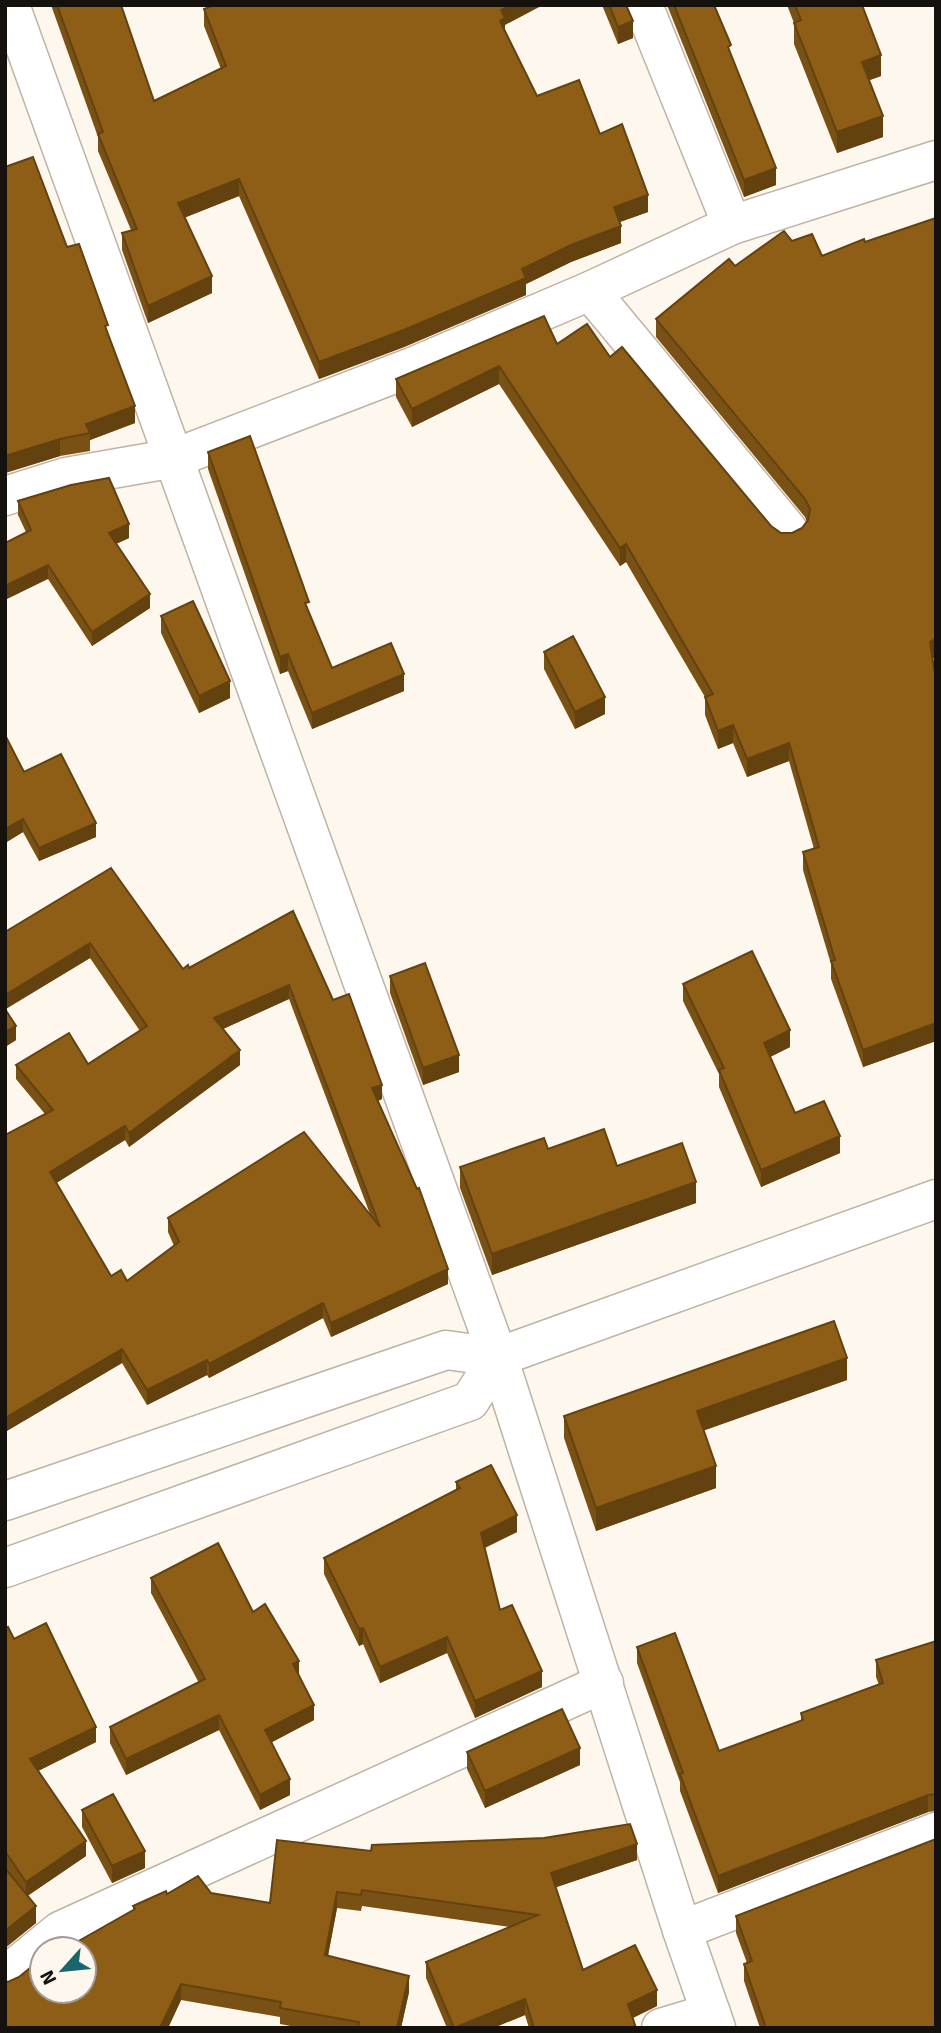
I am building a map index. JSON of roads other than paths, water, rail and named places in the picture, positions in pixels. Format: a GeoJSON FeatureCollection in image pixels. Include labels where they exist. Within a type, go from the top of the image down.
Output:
{"type":"FeatureCollection","features":[{"type":"Feature","properties":{"kind":"street"},"geometry":{"type":"LineString","coordinates":[[10,5],[498,1357],[682,1930],[714,2020],[661,2028]]}},
{"type":"Feature","properties":{"kind":"street"},"geometry":{"type":"LineString","coordinates":[[643,5],[732,225]]}},
{"type":"Feature","properties":{"kind":"street"},"geometry":{"type":"LineString","coordinates":[[5,496],[66,477],[175,458],[412,367],[590,291],[732,225],[936,160]]}},
{"type":"Feature","properties":{"kind":"street"},"geometry":{"type":"LineString","coordinates":[[590,291],[788,530]]}},
{"type":"Feature","properties":{"kind":"street"},"geometry":{"type":"LineString","coordinates":[[5,1501],[446,1350],[498,1357],[936,1199]]}},
{"type":"Feature","properties":{"kind":"street"},"geometry":{"type":"LineString","coordinates":[[5,1568],[470,1401],[498,1357]]}},
{"type":"Feature","properties":{"kind":"street"},"geometry":{"type":"LineString","coordinates":[[5,1976],[61,1931],[604,1683]]}},
{"type":"Feature","properties":{"kind":"street"},"geometry":{"type":"LineString","coordinates":[[682,1930],[936,1832]]}}]}
